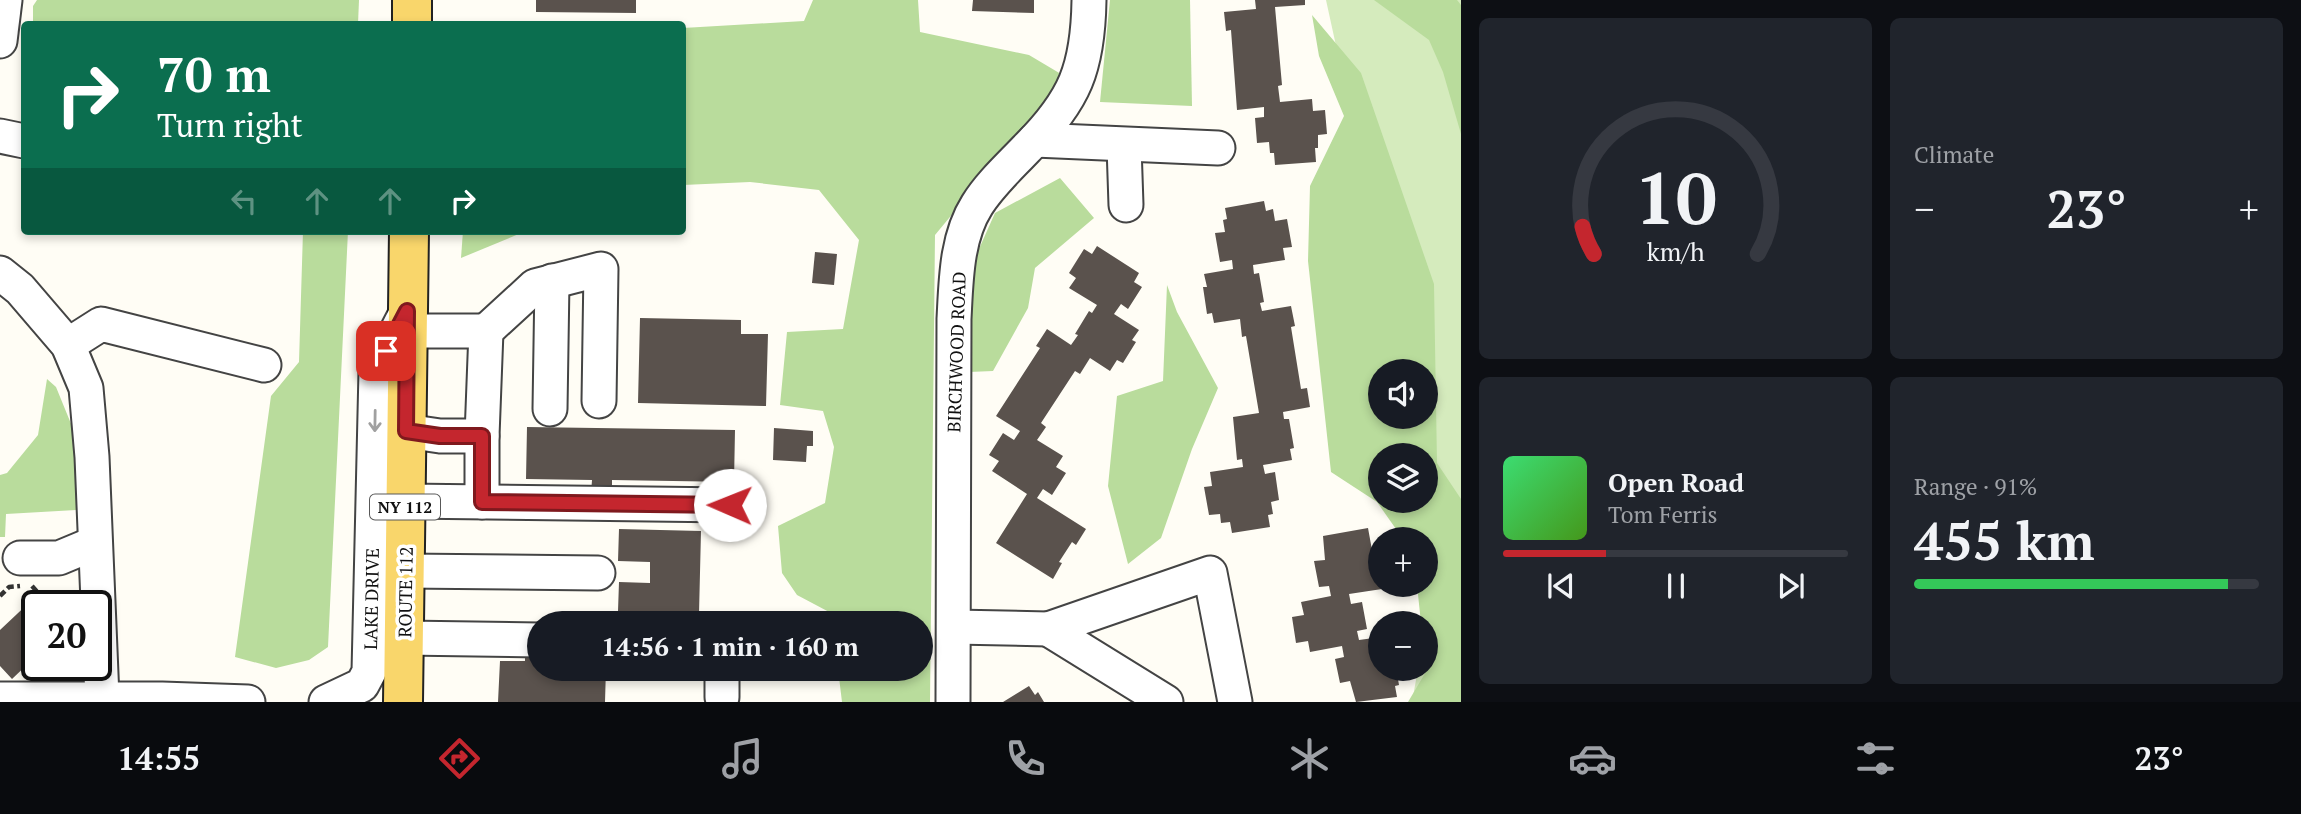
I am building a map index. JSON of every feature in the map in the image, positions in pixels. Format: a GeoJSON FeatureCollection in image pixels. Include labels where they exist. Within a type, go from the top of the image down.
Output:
{"type":"FeatureCollection","features":[{"type":"Feature","properties":{"kind":"main road"},"geometry":{"type":"LineString","coordinates":[[412,0],[412,21]]}},
{"type":"Feature","properties":{"kind":"main road","name":"ROUTE 112"},"geometry":{"type":"LineString","coordinates":[[403,702],[409,235]]}},
{"type":"Feature","properties":{"kind":"street"},"geometry":{"type":"LineString","coordinates":[[0,41],[5,0]]}},
{"type":"Feature","properties":{"kind":"street","name":"BIRCHWOOD ROAD"},"geometry":{"type":"LineString","coordinates":[[953,702],[954,319],[956,278],[962,241],[976,206],[1062,108],[1075,86],[1086,41],[1089,0]]}},
{"type":"Feature","properties":{"kind":"street"},"geometry":{"type":"LineString","coordinates":[[0,136],[21,140]]}},
{"type":"Feature","properties":{"kind":"street"},"geometry":{"type":"LineString","coordinates":[[1035,140],[1088,141],[1124,146],[1218,148]]}},
{"type":"Feature","properties":{"kind":"street"},"geometry":{"type":"LineString","coordinates":[[1124,146],[1126,205]]}},
{"type":"Feature","properties":{"kind":"street"},"geometry":{"type":"LineString","coordinates":[[482,502],[486,331],[535,286],[601,269],[598,401]]}},
{"type":"Feature","properties":{"kind":"street"},"geometry":{"type":"LineString","coordinates":[[0,273],[20,289],[68,345],[86,388],[108,700]]}},
{"type":"Feature","properties":{"kind":"street"},"geometry":{"type":"LineString","coordinates":[[550,409],[552,281]]}},
{"type":"Feature","properties":{"kind":"street"},"geometry":{"type":"LineString","coordinates":[[407,321],[486,331]]}},
{"type":"Feature","properties":{"kind":"street","name":"LAKE DRIVE"},"geometry":{"type":"LineString","coordinates":[[326,702],[362,685],[369,672],[376,370],[407,321]]}},
{"type":"Feature","properties":{"kind":"street"},"geometry":{"type":"LineString","coordinates":[[68,345],[101,324],[264,365]]}},
{"type":"Feature","properties":{"kind":"street"},"geometry":{"type":"LineString","coordinates":[[406,431],[440,436],[482,436]]}},
{"type":"Feature","properties":{"kind":"street"},"geometry":{"type":"LineString","coordinates":[[405,501],[730,505]]}},
{"type":"Feature","properties":{"kind":"street"},"geometry":{"type":"LineString","coordinates":[[26,572],[95,543]]}},
{"type":"Feature","properties":{"kind":"street"},"geometry":{"type":"LineString","coordinates":[[405,571],[598,573]]}},
{"type":"Feature","properties":{"kind":"street"},"geometry":{"type":"LineString","coordinates":[[954,627],[1048,629],[1210,573],[1234,702]]}},
{"type":"Feature","properties":{"kind":"street"},"geometry":{"type":"LineString","coordinates":[[1048,629],[1166,702]]}},
{"type":"Feature","properties":{"kind":"street"},"geometry":{"type":"LineString","coordinates":[[404,638],[527,640]]}},
{"type":"Feature","properties":{"kind":"street"},"geometry":{"type":"LineString","coordinates":[[0,699],[248,702]]}},
{"type":"Feature","properties":{"kind":"path"},"geometry":{"type":"LineString","coordinates":[[26,572],[39,590]]}},
{"type":"Feature","properties":{"kind":"green space"},"geometry":{"type":"Polygon","coordinates":[[[37,0],[359,0],[358,21],[33,21],[33,6],[37,0]]]}},
{"type":"Feature","properties":{"kind":"green space"},"geometry":{"type":"Polygon","coordinates":[[[813,0],[918,0],[920,32],[1029,55],[1066,77],[935,235],[931,611],[827,611],[797,595],[782,573],[778,526],[825,503],[834,447],[823,411],[780,405],[787,332],[843,329],[859,240],[819,190],[750,182],[686,185],[686,28],[804,21],[813,0]]]}},
{"type":"Feature","properties":{"kind":"green space"},"geometry":{"type":"Polygon","coordinates":[[[1110,0],[1190,0],[1192,106],[1100,102],[1110,0]]]}},
{"type":"Feature","properties":{"kind":"green space"},"geometry":{"type":"Polygon","coordinates":[[[1326,0],[1461,0],[1461,702],[1412,702],[1416,681],[1438,681],[1438,611],[1428,611],[1430,597],[1438,597],[1438,527],[1433,527],[1429,513],[1438,513],[1438,443],[1394,443],[1383,439],[1382,429],[1438,429],[1438,359],[1374,359],[1340,64],[1326,0]]]}},
{"type":"Feature","properties":{"kind":"green space"},"geometry":{"type":"Polygon","coordinates":[[[1374,0],[1457,0],[1461,5],[1461,134],[1443,72],[1429,40],[1374,0]]]}},
{"type":"Feature","properties":{"kind":"green space"},"geometry":{"type":"Polygon","coordinates":[[[1312,15],[1361,73],[1434,284],[1435,359],[1368,359],[1368,429],[1436,429],[1437,443],[1368,443],[1368,496],[1331,472],[1308,261],[1310,186],[1344,116],[1319,56],[1312,15]]]}},
{"type":"Feature","properties":{"kind":"green space"},"geometry":{"type":"Polygon","coordinates":[[[1060,178],[1094,218],[1035,268],[1028,308],[993,371],[969,372],[970,269],[995,213],[1060,178]]]}},
{"type":"Feature","properties":{"kind":"green space"},"geometry":{"type":"Polygon","coordinates":[[[303,235],[348,235],[328,647],[309,660],[276,668],[235,657],[271,396],[299,362],[303,235]]]}},
{"type":"Feature","properties":{"kind":"green space"},"geometry":{"type":"Polygon","coordinates":[[[463,235],[516,235],[461,258],[463,235]]]}},
{"type":"Feature","properties":{"kind":"green space"},"geometry":{"type":"Polygon","coordinates":[[[1167,285],[1177,312],[1218,388],[1192,449],[1161,538],[1128,564],[1108,486],[1117,396],[1163,381],[1167,285]]]}},
{"type":"Feature","properties":{"kind":"green space"},"geometry":{"type":"Polygon","coordinates":[[[47,379],[56,387],[76,436],[76,510],[6,514],[5,537],[0,537],[0,475],[7,473],[38,435],[47,379]]]}},
{"type":"Feature","properties":{"kind":"green space"},"geometry":{"type":"Polygon","coordinates":[[[1438,464],[1461,499],[1461,702],[1408,702],[1420,681],[1438,681],[1438,611],[1420,611],[1418,597],[1438,597],[1438,527],[1395,527],[1385,513],[1438,513],[1438,464]]]}},
{"type":"Feature","properties":{"kind":"green space"},"geometry":{"type":"Polygon","coordinates":[[[839,681],[930,681],[930,702],[842,702],[839,681]]]}},
{"type":"Feature","properties":{"kind":"building"},"geometry":{"type":"Polygon","coordinates":[[[536,0],[636,0],[636,13],[536,12],[536,0]]]}},
{"type":"Feature","properties":{"kind":"building"},"geometry":{"type":"Polygon","coordinates":[[[973,0],[1034,0],[1034,13],[972,11],[973,0]]]}},
{"type":"Feature","properties":{"kind":"building"},"geometry":{"type":"Polygon","coordinates":[[[1255,0],[1305,0],[1305,5],[1275,7],[1282,85],[1278,86],[1280,102],[1312,99],[1313,111],[1325,110],[1327,134],[1318,135],[1316,162],[1275,165],[1269,142],[1257,143],[1255,118],[1264,117],[1264,107],[1237,110],[1231,30],[1226,31],[1224,12],[1256,9],[1255,0]]]}},
{"type":"Feature","properties":{"kind":"building"},"geometry":{"type":"Polygon","coordinates":[[[1264,201],[1266,211],[1273,209],[1275,221],[1287,219],[1292,247],[1283,248],[1285,260],[1253,265],[1254,274],[1259,273],[1264,302],[1260,303],[1262,311],[1291,306],[1295,326],[1291,327],[1301,389],[1307,388],[1310,407],[1283,412],[1284,419],[1289,419],[1294,448],[1290,449],[1292,460],[1263,465],[1265,474],[1275,472],[1279,500],[1271,502],[1273,514],[1268,515],[1270,527],[1232,533],[1230,522],[1221,523],[1220,514],[1209,515],[1204,487],[1212,486],[1210,472],[1243,467],[1242,459],[1237,460],[1233,417],[1259,413],[1246,336],[1242,337],[1240,319],[1214,323],[1212,313],[1207,314],[1204,274],[1233,269],[1232,260],[1220,262],[1215,233],[1225,232],[1225,208],[1264,201]]]}},
{"type":"Feature","properties":{"kind":"building"},"geometry":{"type":"Polygon","coordinates":[[[1097,246],[1139,273],[1134,282],[1142,287],[1128,309],[1121,304],[1114,314],[1139,330],[1132,340],[1136,342],[1123,363],[1117,360],[1110,371],[1090,358],[1080,374],[1075,371],[1041,423],[1046,427],[1037,440],[1063,456],[1056,467],[1066,473],[1052,495],[1043,489],[1037,498],[1086,529],[1076,545],[1072,542],[1059,562],[1062,563],[1053,579],[996,543],[1027,494],[992,471],[999,461],[989,455],[1003,433],[1014,440],[1020,431],[996,416],[1040,348],[1036,346],[1047,329],[1071,345],[1089,311],[1092,313],[1097,305],[1069,288],[1076,278],[1069,273],[1084,249],[1092,254],[1097,246]]]}},
{"type":"Feature","properties":{"kind":"building"},"geometry":{"type":"Polygon","coordinates":[[[815,252],[837,254],[834,285],[812,283],[815,252]]]}},
{"type":"Feature","properties":{"kind":"building"},"geometry":{"type":"Polygon","coordinates":[[[640,318],[741,320],[741,334],[768,334],[766,406],[638,403],[640,318]]]}},
{"type":"Feature","properties":{"kind":"building"},"geometry":{"type":"Polygon","coordinates":[[[527,427],[735,430],[734,482],[612,480],[612,494],[591,494],[592,480],[526,479],[527,427]]]}},
{"type":"Feature","properties":{"kind":"building"},"geometry":{"type":"Polygon","coordinates":[[[774,428],[813,431],[813,446],[807,446],[806,462],[773,460],[774,428]]]}},
{"type":"Feature","properties":{"kind":"building"},"geometry":{"type":"Polygon","coordinates":[[[1368,528],[1368,591],[1349,594],[1351,604],[1362,602],[1367,629],[1357,631],[1359,640],[1368,639],[1368,681],[1398,681],[1399,685],[1395,686],[1397,697],[1356,702],[1350,681],[1340,683],[1335,659],[1344,657],[1342,646],[1310,652],[1308,641],[1296,643],[1292,617],[1304,615],[1301,602],[1331,596],[1329,586],[1319,587],[1314,561],[1325,560],[1323,536],[1368,528]]]}},
{"type":"Feature","properties":{"kind":"building"},"geometry":{"type":"Polygon","coordinates":[[[619,529],[701,531],[699,611],[618,611],[619,582],[650,583],[650,562],[618,561],[619,529]]]}},
{"type":"Feature","properties":{"kind":"building"},"geometry":{"type":"Polygon","coordinates":[[[21,610],[21,670],[12,679],[0,666],[0,630],[21,610]]]}},
{"type":"Feature","properties":{"kind":"building"},"geometry":{"type":"Polygon","coordinates":[[[527,657],[527,681],[606,681],[605,702],[498,702],[500,661],[525,661],[527,657]]]}},
{"type":"Feature","properties":{"kind":"building"},"geometry":{"type":"Polygon","coordinates":[[[1029,686],[1035,695],[1038,692],[1044,702],[1003,702],[1029,686]]]}},
{"type":"Feature","properties":{"kind":"route"},"geometry":{"type":"LineString","coordinates":[[386,351],[407,311],[406,431],[440,436],[482,436],[482,502],[730,505]]}}]}
